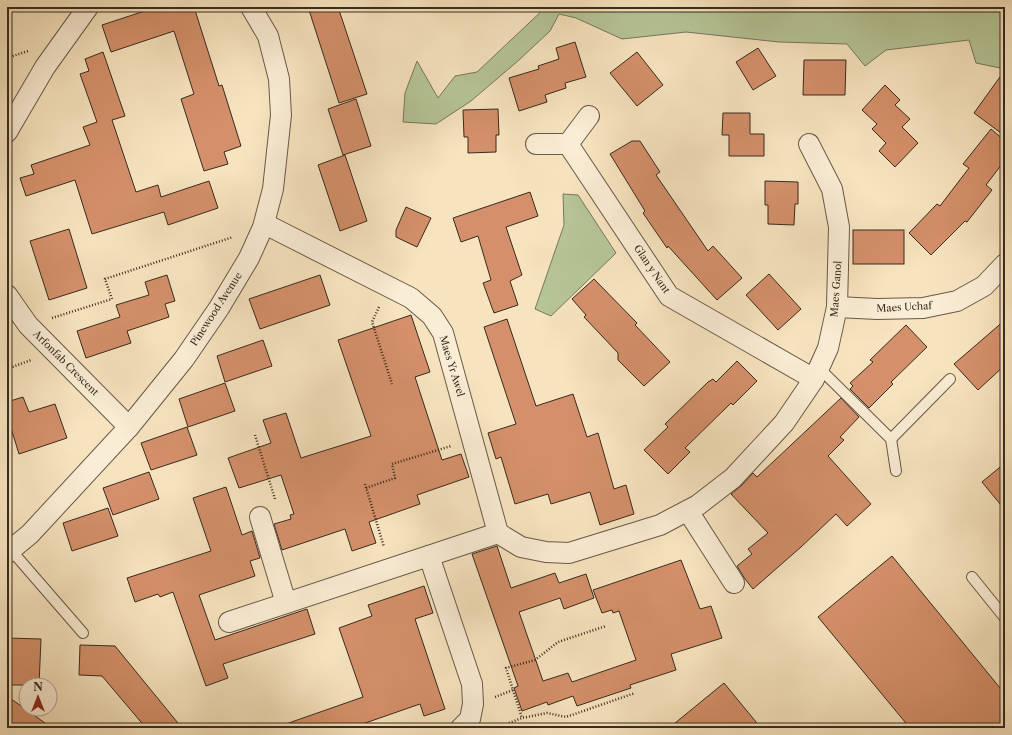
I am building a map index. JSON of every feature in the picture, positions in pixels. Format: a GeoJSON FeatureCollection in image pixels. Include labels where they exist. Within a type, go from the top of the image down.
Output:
{"type":"FeatureCollection","features":[{"type":"Feature","properties":{"kind":"street"},"geometry":{"type":"LineString","coordinates":[[7,132],[45,67],[88,7]]}},
{"type":"Feature","properties":{"kind":"street","name":"Pinewood Avenue"},"geometry":{"type":"LineString","coordinates":[[9,552],[30,534],[129,427],[184,359],[219,308],[249,258],[264,226],[273,189],[281,115],[279,79],[268,36],[251,7]]}},
{"type":"Feature","properties":{"kind":"street"},"geometry":{"type":"LineString","coordinates":[[536,144],[568,144],[589,116]]}},
{"type":"Feature","properties":{"kind":"street","name":"Glan y Nant"},"geometry":{"type":"LineString","coordinates":[[568,144],[669,296],[816,374]]}},
{"type":"Feature","properties":{"kind":"street","name":"Maes Ganol"},"geometry":{"type":"LineString","coordinates":[[688,510],[698,505],[733,478],[784,423],[816,374],[828,348],[837,307],[839,228],[832,189],[809,144]]}},
{"type":"Feature","properties":{"kind":"street","name":"Maes Yr Awel"},"geometry":{"type":"LineString","coordinates":[[264,226],[389,286],[411,298],[432,316],[443,333],[498,533]]}},
{"type":"Feature","properties":{"kind":"street","name":"Maes Uchaf"},"geometry":{"type":"LineString","coordinates":[[837,307],[877,309],[923,308],[957,301],[984,286],[1005,264]]}},
{"type":"Feature","properties":{"kind":"street","name":"Arfonfab Crescent"},"geometry":{"type":"LineString","coordinates":[[7,295],[28,325],[129,427]]}},
{"type":"Feature","properties":{"kind":"street"},"geometry":{"type":"LineString","coordinates":[[228,622],[498,533],[522,547],[546,552],[570,553],[660,525],[688,510],[734,583]]}},
{"type":"Feature","properties":{"kind":"street"},"geometry":{"type":"LineString","coordinates":[[260,517],[286,603]]}},
{"type":"Feature","properties":{"kind":"street"},"geometry":{"type":"LineString","coordinates":[[429,556],[472,684],[473,704],[470,719],[461,728]]}},
{"type":"Feature","properties":{"kind":"lane"},"geometry":{"type":"LineString","coordinates":[[816,374],[891,439],[896,471]]}},
{"type":"Feature","properties":{"kind":"lane"},"geometry":{"type":"LineString","coordinates":[[891,439],[950,379]]}},
{"type":"Feature","properties":{"kind":"lane"},"geometry":{"type":"LineString","coordinates":[[9,552],[83,633]]}},
{"type":"Feature","properties":{"kind":"lane"},"geometry":{"type":"LineString","coordinates":[[972,577],[1005,618]]}},
{"type":"Feature","properties":{"kind":"path"},"geometry":{"type":"LineString","coordinates":[[28,325],[112,299],[105,279],[264,226]]}},
{"type":"Feature","properties":{"kind":"path"},"geometry":{"type":"LineString","coordinates":[[389,286],[372,322],[392,384]]}},
{"type":"Feature","properties":{"kind":"path"},"geometry":{"type":"LineString","coordinates":[[255,435],[278,510],[260,517]]}},
{"type":"Feature","properties":{"kind":"path"},"geometry":{"type":"LineString","coordinates":[[366,488],[395,478],[392,464],[473,439]]}},
{"type":"Feature","properties":{"kind":"path"},"geometry":{"type":"LineString","coordinates":[[365,484],[391,569]]}},
{"type":"Feature","properties":{"kind":"path"},"geometry":{"type":"LineString","coordinates":[[522,718],[506,668],[535,660],[558,642],[606,626]]}},
{"type":"Feature","properties":{"kind":"path"},"geometry":{"type":"LineString","coordinates":[[473,704],[513,690]]}},
{"type":"Feature","properties":{"kind":"path"},"geometry":{"type":"LineString","coordinates":[[509,723],[522,718],[547,713],[566,716],[635,693]]}},
{"type":"Feature","properties":{"kind":"green space"},"geometry":{"type":"Polygon","coordinates":[[[546,7],[789,7],[800,10],[801,7],[1005,7],[1005,69],[976,63],[969,40],[886,50],[865,66],[847,44],[779,42],[686,32],[622,39],[576,18],[559,14],[550,31],[471,101],[436,124],[403,122],[405,93],[417,61],[438,98],[455,76],[477,72],[546,7]]]}},
{"type":"Feature","properties":{"kind":"green space"},"geometry":{"type":"Polygon","coordinates":[[[563,194],[578,195],[616,253],[551,316],[535,309],[564,225],[563,194]]]}},
{"type":"Feature","properties":{"kind":"building"},"geometry":{"type":"Polygon","coordinates":[[[157,7],[194,7],[219,86],[222,85],[241,146],[224,152],[228,164],[204,171],[181,99],[194,94],[174,31],[111,52],[102,25],[157,7]]]}},
{"type":"Feature","properties":{"kind":"building"},"geometry":{"type":"Polygon","coordinates":[[[308,7],[338,7],[367,94],[339,103],[308,7]]]}},
{"type":"Feature","properties":{"kind":"building"},"geometry":{"type":"Polygon","coordinates":[[[575,42],[586,77],[565,83],[566,88],[545,95],[547,102],[519,111],[509,78],[539,69],[538,66],[559,59],[556,48],[575,42]]]}},
{"type":"Feature","properties":{"kind":"building"},"geometry":{"type":"Polygon","coordinates":[[[758,48],[776,76],[753,90],[736,62],[758,48]]]}},
{"type":"Feature","properties":{"kind":"building"},"geometry":{"type":"Polygon","coordinates":[[[103,52],[125,116],[112,120],[136,192],[158,185],[161,197],[209,181],[218,208],[168,225],[164,212],[92,234],[75,180],[26,196],[20,178],[34,174],[31,165],[90,145],[83,127],[97,122],[80,74],[89,71],[85,59],[103,52]]]}},
{"type":"Feature","properties":{"kind":"building"},"geometry":{"type":"Polygon","coordinates":[[[637,52],[663,85],[637,106],[610,73],[637,52]]]}},
{"type":"Feature","properties":{"kind":"building"},"geometry":{"type":"Polygon","coordinates":[[[804,60],[846,60],[845,95],[803,95],[804,60]]]}},
{"type":"Feature","properties":{"kind":"building"},"geometry":{"type":"Polygon","coordinates":[[[1005,70],[1005,136],[974,113],[1005,70]]]}},
{"type":"Feature","properties":{"kind":"building"},"geometry":{"type":"Polygon","coordinates":[[[885,85],[900,100],[895,105],[910,119],[902,127],[918,143],[895,167],[879,151],[886,143],[872,129],[877,124],[862,110],[885,85]]]}},
{"type":"Feature","properties":{"kind":"building"},"geometry":{"type":"Polygon","coordinates":[[[356,99],[371,146],[343,155],[328,109],[356,99]]]}},
{"type":"Feature","properties":{"kind":"building"},"geometry":{"type":"Polygon","coordinates":[[[498,109],[499,135],[496,135],[496,152],[468,153],[468,137],[464,137],[463,110],[498,109]]]}},
{"type":"Feature","properties":{"kind":"building"},"geometry":{"type":"Polygon","coordinates":[[[723,113],[750,113],[750,134],[764,134],[764,156],[729,156],[729,135],[722,135],[723,113]]]}},
{"type":"Feature","properties":{"kind":"building"},"geometry":{"type":"Polygon","coordinates":[[[991,129],[1005,141],[1005,160],[986,185],[992,190],[967,222],[965,221],[931,255],[909,233],[937,204],[940,206],[969,168],[963,164],[991,129]]]}},
{"type":"Feature","properties":{"kind":"building"},"geometry":{"type":"Polygon","coordinates":[[[632,141],[640,141],[660,172],[656,175],[708,251],[713,246],[742,278],[717,300],[668,246],[667,248],[643,213],[645,211],[610,154],[632,141]]]}},
{"type":"Feature","properties":{"kind":"building"},"geometry":{"type":"Polygon","coordinates":[[[345,155],[367,221],[340,231],[318,165],[345,155]]]}},
{"type":"Feature","properties":{"kind":"building"},"geometry":{"type":"Polygon","coordinates":[[[765,181],[798,182],[798,204],[795,204],[794,225],[768,224],[768,205],[765,205],[765,181]]]}},
{"type":"Feature","properties":{"kind":"building"},"geometry":{"type":"Polygon","coordinates":[[[530,192],[538,216],[506,227],[522,275],[510,281],[518,305],[494,313],[483,283],[491,280],[478,236],[461,242],[453,218],[530,192]]]}},
{"type":"Feature","properties":{"kind":"building"},"geometry":{"type":"Polygon","coordinates":[[[406,207],[431,218],[417,247],[396,237],[396,230],[406,207]]]}},
{"type":"Feature","properties":{"kind":"building"},"geometry":{"type":"Polygon","coordinates":[[[69,229],[87,288],[49,300],[30,241],[69,229]]]}},
{"type":"Feature","properties":{"kind":"building"},"geometry":{"type":"Polygon","coordinates":[[[853,230],[904,230],[904,264],[853,264],[853,230]]]}},
{"type":"Feature","properties":{"kind":"building"},"geometry":{"type":"Polygon","coordinates":[[[769,274],[801,309],[778,330],[746,295],[769,274]]]}},
{"type":"Feature","properties":{"kind":"building"},"geometry":{"type":"Polygon","coordinates":[[[167,275],[175,301],[165,304],[169,317],[127,331],[131,343],[86,358],[77,331],[120,317],[116,305],[149,295],[145,282],[167,275]]]}},
{"type":"Feature","properties":{"kind":"building"},"geometry":{"type":"Polygon","coordinates":[[[320,275],[330,305],[260,329],[249,299],[320,275]]]}},
{"type":"Feature","properties":{"kind":"building"},"geometry":{"type":"Polygon","coordinates":[[[594,279],[637,323],[635,325],[670,362],[644,386],[618,360],[618,353],[584,317],[586,315],[572,299],[594,279]]]}},
{"type":"Feature","properties":{"kind":"building"},"geometry":{"type":"Polygon","coordinates":[[[411,315],[430,372],[415,377],[442,460],[461,454],[469,477],[417,495],[420,504],[369,522],[376,543],[352,551],[345,529],[282,550],[274,524],[291,519],[290,515],[294,514],[281,475],[239,488],[228,458],[271,443],[263,420],[286,413],[301,458],[371,436],[338,340],[411,315]]]}},
{"type":"Feature","properties":{"kind":"building"},"geometry":{"type":"Polygon","coordinates":[[[507,319],[536,406],[573,394],[587,437],[598,433],[614,489],[626,485],[634,514],[600,525],[590,492],[551,504],[548,494],[515,504],[501,457],[496,459],[488,433],[516,424],[484,327],[507,319]]]}},
{"type":"Feature","properties":{"kind":"building"},"geometry":{"type":"Polygon","coordinates":[[[1005,320],[1005,365],[978,390],[954,364],[1005,320]]]}},
{"type":"Feature","properties":{"kind":"building"},"geometry":{"type":"Polygon","coordinates":[[[906,325],[927,347],[891,382],[893,384],[869,408],[850,389],[853,386],[850,383],[873,362],[870,360],[906,325]]]}},
{"type":"Feature","properties":{"kind":"building"},"geometry":{"type":"Polygon","coordinates":[[[263,340],[272,366],[225,382],[217,356],[263,340]]]}},
{"type":"Feature","properties":{"kind":"building"},"geometry":{"type":"Polygon","coordinates":[[[737,361],[757,381],[733,405],[731,403],[685,448],[690,452],[668,474],[644,450],[668,427],[665,424],[708,382],[713,379],[716,382],[737,361]]]}},
{"type":"Feature","properties":{"kind":"building"},"geometry":{"type":"Polygon","coordinates":[[[225,383],[235,411],[188,427],[179,399],[225,383]]]}},
{"type":"Feature","properties":{"kind":"building"},"geometry":{"type":"Polygon","coordinates":[[[23,397],[29,412],[55,404],[67,438],[19,454],[7,415],[7,402],[23,397]]]}},
{"type":"Feature","properties":{"kind":"building"},"geometry":{"type":"Polygon","coordinates":[[[841,398],[859,417],[840,437],[844,440],[828,456],[871,504],[847,526],[836,514],[753,589],[737,566],[752,554],[748,549],[768,533],[731,494],[753,473],[757,477],[841,398]]]}},
{"type":"Feature","properties":{"kind":"building"},"geometry":{"type":"Polygon","coordinates":[[[187,427],[197,455],[151,470],[141,443],[187,427]]]}},
{"type":"Feature","properties":{"kind":"building"},"geometry":{"type":"Polygon","coordinates":[[[1005,463],[1005,510],[982,482],[1005,463]]]}},
{"type":"Feature","properties":{"kind":"building"},"geometry":{"type":"Polygon","coordinates":[[[149,472],[159,499],[113,515],[103,488],[149,472]]]}},
{"type":"Feature","properties":{"kind":"building"},"geometry":{"type":"Polygon","coordinates":[[[226,487],[242,535],[252,531],[260,558],[250,561],[255,576],[199,595],[215,640],[307,609],[315,634],[223,664],[228,678],[206,686],[173,592],[160,597],[158,594],[135,602],[127,578],[211,551],[193,498],[226,487]]]}},
{"type":"Feature","properties":{"kind":"building"},"geometry":{"type":"Polygon","coordinates":[[[108,508],[118,536],[72,551],[63,523],[108,508]]]}},
{"type":"Feature","properties":{"kind":"building"},"geometry":{"type":"Polygon","coordinates":[[[497,546],[511,588],[555,573],[559,583],[586,574],[594,598],[564,609],[560,598],[519,612],[543,681],[568,673],[572,682],[636,660],[619,611],[613,613],[612,610],[602,613],[593,590],[681,560],[700,609],[711,606],[722,638],[671,654],[676,670],[630,685],[631,688],[577,706],[573,696],[548,705],[547,702],[522,711],[514,688],[518,686],[472,554],[497,546]]]}},
{"type":"Feature","properties":{"kind":"building"},"geometry":{"type":"Polygon","coordinates":[[[892,556],[1005,694],[1005,728],[910,728],[818,617],[892,556]]]}},
{"type":"Feature","properties":{"kind":"building"},"geometry":{"type":"Polygon","coordinates":[[[424,586],[433,613],[415,619],[445,709],[424,716],[420,704],[351,728],[283,728],[283,725],[363,697],[339,628],[372,616],[368,605],[424,586]]]}},
{"type":"Feature","properties":{"kind":"building"},"geometry":{"type":"Polygon","coordinates":[[[7,638],[41,639],[39,677],[18,677],[18,685],[7,685],[7,638]]]}},
{"type":"Feature","properties":{"kind":"building"},"geometry":{"type":"Polygon","coordinates":[[[80,645],[115,646],[182,728],[146,728],[102,676],[79,675],[80,645]]]}},
{"type":"Feature","properties":{"kind":"building"},"geometry":{"type":"Polygon","coordinates":[[[724,683],[761,728],[669,728],[724,683]]]}},
{"type":"Feature","properties":{"kind":"building"},"geometry":{"type":"Polygon","coordinates":[[[7,696],[18,704],[18,717],[37,717],[52,728],[7,728],[7,696]]]}}]}
